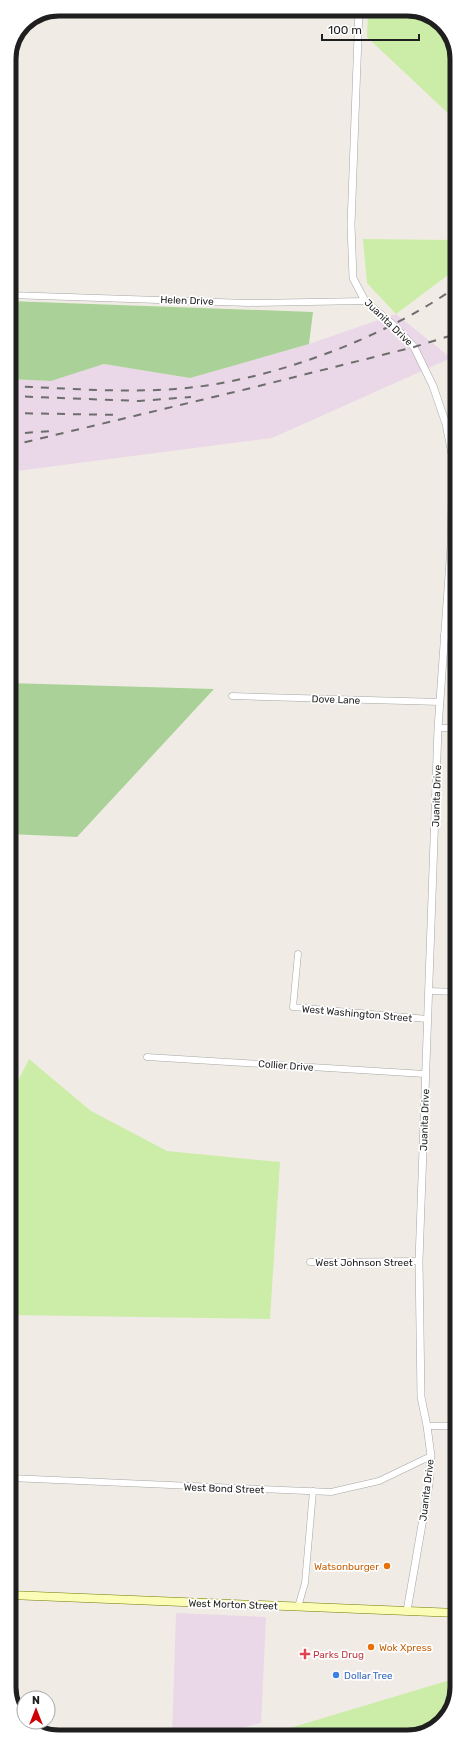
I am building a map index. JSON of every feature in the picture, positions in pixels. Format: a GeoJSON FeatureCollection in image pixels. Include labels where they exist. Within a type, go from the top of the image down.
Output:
{"type":"FeatureCollection","features":[{"type":"Feature","properties":{"kind":"main road","name":"West Morton Street"},"geometry":{"type":"LineString","coordinates":[[16,1595],[450,1613]]}},
{"type":"Feature","properties":{"kind":"street","name":"Juanita Drive"},"geometry":{"type":"LineString","coordinates":[[359,16],[351,248],[353,278],[365,301],[392,324],[414,347],[433,386],[446,424],[450,447]]}},
{"type":"Feature","properties":{"kind":"street","name":"Helen Drive"},"geometry":{"type":"LineString","coordinates":[[16,295],[248,303],[365,301]]}},
{"type":"Feature","properties":{"kind":"street","name":"Juanita Drive"},"geometry":{"type":"LineString","coordinates":[[407,1611],[429,1484],[431,1456],[421,1397],[419,1261],[438,728],[444,635],[450,576]]}},
{"type":"Feature","properties":{"kind":"street"},"geometry":{"type":"LineString","coordinates":[[444,635],[450,635]]}},
{"type":"Feature","properties":{"kind":"street","name":"Dove Lane"},"geometry":{"type":"LineString","coordinates":[[232,696],[440,702]]}},
{"type":"Feature","properties":{"kind":"street"},"geometry":{"type":"LineString","coordinates":[[438,728],[450,728]]}},
{"type":"Feature","properties":{"kind":"street","name":"West Washington Street"},"geometry":{"type":"LineString","coordinates":[[298,954],[293,1007],[427,1019]]}},
{"type":"Feature","properties":{"kind":"street"},"geometry":{"type":"LineString","coordinates":[[429,990],[450,992]]}},
{"type":"Feature","properties":{"kind":"street","name":"Collier Drive"},"geometry":{"type":"LineString","coordinates":[[147,1057],[425,1074]]}},
{"type":"Feature","properties":{"kind":"street","name":"West Johnson Street"},"geometry":{"type":"LineString","coordinates":[[310,1262],[419,1261]]}},
{"type":"Feature","properties":{"kind":"street"},"geometry":{"type":"LineString","coordinates":[[427,1426],[450,1426]]}},
{"type":"Feature","properties":{"kind":"street","name":"West Bond Street"},"geometry":{"type":"LineString","coordinates":[[16,1478],[331,1492],[379,1481],[431,1456]]}},
{"type":"Feature","properties":{"kind":"street"},"geometry":{"type":"LineString","coordinates":[[298,1607],[305,1583],[313,1491]]}},
{"type":"Feature","properties":{"kind":"shaded area"},"geometry":{"type":"Polygon","coordinates":[[[396,314],[450,358],[272,438],[16,471],[16,379],[51,381],[104,364],[190,378],[309,344],[396,314]]]}},
{"type":"Feature","properties":{"kind":"shaded area"},"geometry":{"type":"Polygon","coordinates":[[[176,1613],[266,1617],[261,1723],[235,1730],[172,1730],[176,1613]]]}},
{"type":"Feature","properties":{"kind":"green space"},"geometry":{"type":"Polygon","coordinates":[[[368,16],[409,16],[423,19],[431,23],[444,38],[449,51],[450,115],[367,37],[368,16]]]}},
{"type":"Feature","properties":{"kind":"green space"},"geometry":{"type":"Polygon","coordinates":[[[363,239],[450,240],[450,274],[396,314],[367,283],[363,239]]]}},
{"type":"Feature","properties":{"kind":"green space"},"geometry":{"type":"Polygon","coordinates":[[[16,301],[313,312],[309,344],[190,378],[104,364],[51,381],[16,379],[16,301]]]}},
{"type":"Feature","properties":{"kind":"green space"},"geometry":{"type":"Polygon","coordinates":[[[16,683],[214,689],[77,837],[16,834],[16,683]]]}},
{"type":"Feature","properties":{"kind":"green space"},"geometry":{"type":"Polygon","coordinates":[[[29,1059],[91,1111],[167,1151],[280,1162],[270,1319],[16,1315],[16,1085],[29,1059]]]}},
{"type":"Feature","properties":{"kind":"green space"},"geometry":{"type":"Polygon","coordinates":[[[450,1680],[448,1701],[444,1708],[435,1719],[421,1728],[407,1730],[283,1730],[450,1680]]]}},
{"type":"Feature","properties":{"kind":"railway"},"geometry":{"type":"LineString","coordinates":[[16,386],[92,390],[154,390],[210,385],[247,378],[284,368],[359,341],[427,306],[450,291]]}},
{"type":"Feature","properties":{"kind":"railway"},"geometry":{"type":"LineString","coordinates":[[16,444],[247,389],[414,347],[450,336]]}},
{"type":"Feature","properties":{"kind":"railway"},"geometry":{"type":"LineString","coordinates":[[16,396],[139,401],[191,397]]}},
{"type":"Feature","properties":{"kind":"railway"},"geometry":{"type":"LineString","coordinates":[[16,413],[120,415]]}},
{"type":"Feature","properties":{"kind":"railway"},"geometry":{"type":"LineString","coordinates":[[16,434],[53,431]]}},
{"type":"Feature","properties":{"kind":"place","name":"Watsonburger"},"geometry":{"type":"Point","coordinates":[387,1566]}},
{"type":"Feature","properties":{"kind":"place","name":"Wok Xpress"},"geometry":{"type":"Point","coordinates":[371,1647]}},
{"type":"Feature","properties":{"kind":"place","name":"Parks Drug"},"geometry":{"type":"Point","coordinates":[305,1654]}},
{"type":"Feature","properties":{"kind":"place","name":"Dollar Tree"},"geometry":{"type":"Point","coordinates":[336,1675]}}]}
